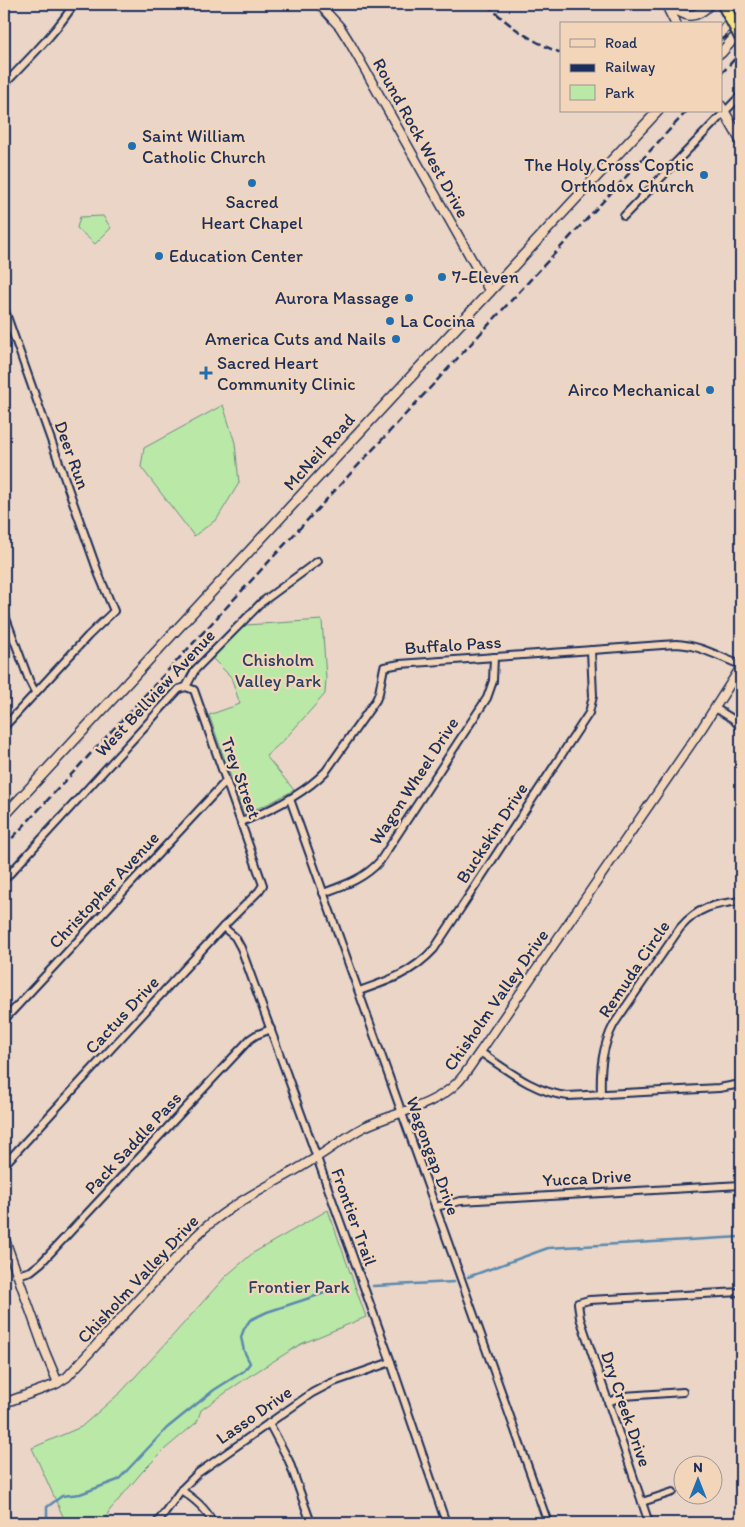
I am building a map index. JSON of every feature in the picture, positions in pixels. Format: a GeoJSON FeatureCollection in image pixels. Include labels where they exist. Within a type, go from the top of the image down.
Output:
{"type":"FeatureCollection","features":[{"type":"Feature","properties":{"kind":"highway"},"geometry":{"type":"LineString","coordinates":[[723,4],[741,38]]}},
{"type":"Feature","properties":{"kind":"main road"},"geometry":{"type":"LineString","coordinates":[[667,4],[680,13],[692,16],[702,12],[710,4]]}},
{"type":"Feature","properties":{"kind":"main road"},"geometry":{"type":"LineString","coordinates":[[667,4],[675,22]]}},
{"type":"Feature","properties":{"kind":"main road"},"geometry":{"type":"LineString","coordinates":[[722,32],[741,8]]}},
{"type":"Feature","properties":{"kind":"main road"},"geometry":{"type":"LineString","coordinates":[[722,52],[741,30]]}},
{"type":"Feature","properties":{"kind":"main road"},"geometry":{"type":"LineString","coordinates":[[723,109],[741,141]]}},
{"type":"Feature","properties":{"kind":"main road","name":"McNeil Road"},"geometry":{"type":"LineString","coordinates":[[4,816],[657,112]]}},
{"type":"Feature","properties":{"kind":"street"},"geometry":{"type":"LineString","coordinates":[[4,84],[48,37],[74,4]]}},
{"type":"Feature","properties":{"kind":"street","name":"Round Rock West Drive"},"geometry":{"type":"LineString","coordinates":[[319,4],[340,27],[350,43],[490,292]]}},
{"type":"Feature","properties":{"kind":"street"},"geometry":{"type":"LineString","coordinates":[[723,109],[741,94]]}},
{"type":"Feature","properties":{"kind":"street"},"geometry":{"type":"LineString","coordinates":[[624,216],[720,112]]}},
{"type":"Feature","properties":{"kind":"street","name":"Deer Run"},"geometry":{"type":"LineString","coordinates":[[4,308],[99,575],[114,612],[88,636],[35,692]]}},
{"type":"Feature","properties":{"kind":"street","name":"West Bellview Avenue"},"geometry":{"type":"LineString","coordinates":[[4,880],[179,689],[186,687],[195,670],[262,602],[318,561]]}},
{"type":"Feature","properties":{"kind":"street"},"geometry":{"type":"LineString","coordinates":[[4,613],[35,692],[4,727]]}},
{"type":"Feature","properties":{"kind":"street","name":"Buffalo Pass"},"geometry":{"type":"LineString","coordinates":[[241,822],[267,812],[290,799],[317,780],[326,771],[367,714],[379,693],[384,667],[400,664],[682,644],[704,649],[741,666]]}},
{"type":"Feature","properties":{"kind":"street","name":"Buckskin Drive"},"geometry":{"type":"LineString","coordinates":[[358,991],[398,977],[409,971],[425,959],[434,949],[588,714],[593,696],[591,650]]}},
{"type":"Feature","properties":{"kind":"street","name":"Wagon Wheel Drive"},"geometry":{"type":"LineString","coordinates":[[324,893],[361,877],[380,861],[487,698],[493,681],[494,657]]}},
{"type":"Feature","properties":{"kind":"street","name":"Chisholm Valley Drive"},"geometry":{"type":"LineString","coordinates":[[4,1403],[58,1383],[71,1373],[206,1227],[231,1209],[364,1128],[418,1107],[448,1090],[465,1073],[715,708],[741,666]]}},
{"type":"Feature","properties":{"kind":"street","name":"Trey Street"},"geometry":{"type":"LineString","coordinates":[[186,687],[194,690],[263,885]]}},
{"type":"Feature","properties":{"kind":"street"},"geometry":{"type":"LineString","coordinates":[[715,708],[733,719],[741,728]]}},
{"type":"Feature","properties":{"kind":"street","name":"Christopher Avenue"},"geometry":{"type":"LineString","coordinates":[[4,1020],[226,781]]}},
{"type":"Feature","properties":{"kind":"street","name":"Wagongap Drive"},"geometry":{"type":"LineString","coordinates":[[290,799],[548,1523]]}},
{"type":"Feature","properties":{"kind":"street","name":"Cactus Drive"},"geometry":{"type":"LineString","coordinates":[[4,1165],[263,885]]}},
{"type":"Feature","properties":{"kind":"street","name":"Remuda Circle"},"geometry":{"type":"LineString","coordinates":[[601,1095],[602,1054],[608,1035],[680,928],[688,919],[703,909],[741,901]]}},
{"type":"Feature","properties":{"kind":"street","name":"Frontier Trail"},"geometry":{"type":"LineString","coordinates":[[223,928],[235,937],[242,948],[391,1362],[446,1523]]}},
{"type":"Feature","properties":{"kind":"street","name":"Pack Saddle Pass"},"geometry":{"type":"LineString","coordinates":[[17,1276],[31,1271],[41,1263],[250,1039],[270,1029]]}},
{"type":"Feature","properties":{"kind":"street"},"geometry":{"type":"LineString","coordinates":[[480,1052],[532,1086],[568,1096],[719,1088],[741,1084]]}},
{"type":"Feature","properties":{"kind":"street","name":"Yucca Drive"},"geometry":{"type":"LineString","coordinates":[[436,1207],[461,1200],[741,1185]]}},
{"type":"Feature","properties":{"kind":"street"},"geometry":{"type":"LineString","coordinates":[[4,1237],[58,1383]]}},
{"type":"Feature","properties":{"kind":"street","name":"Dry Creek Drive"},"geometry":{"type":"LineString","coordinates":[[649,1523],[580,1318],[578,1303],[589,1300],[741,1292]]}},
{"type":"Feature","properties":{"kind":"street","name":"Lasso Drive"},"geometry":{"type":"LineString","coordinates":[[157,1523],[189,1481],[208,1465],[268,1423],[320,1388],[391,1362]]}},
{"type":"Feature","properties":{"kind":"street"},"geometry":{"type":"LineString","coordinates":[[608,1402],[624,1396],[683,1392]]}},
{"type":"Feature","properties":{"kind":"street"},"geometry":{"type":"LineString","coordinates":[[268,1423],[289,1461],[312,1523]]}},
{"type":"Feature","properties":{"kind":"street"},"geometry":{"type":"LineString","coordinates":[[181,1490],[201,1506],[212,1523]]}},
{"type":"Feature","properties":{"kind":"street"},"geometry":{"type":"LineString","coordinates":[[642,1502],[672,1492]]}},
{"type":"Feature","properties":{"kind":"green space"},"geometry":{"type":"Polygon","coordinates":[[[103,216],[111,228],[95,244],[77,228],[80,217],[103,216]]]}},
{"type":"Feature","properties":{"kind":"green space"},"geometry":{"type":"Polygon","coordinates":[[[223,405],[235,443],[239,483],[217,519],[194,536],[141,467],[144,448],[223,405]]]}},
{"type":"Feature","properties":{"kind":"green space","name":"Chisholm Valley Park"},"geometry":{"type":"Polygon","coordinates":[[[322,620],[326,678],[325,694],[285,739],[266,756],[294,790],[244,814],[209,715],[240,704],[231,677],[212,658],[246,625],[322,620]]]}},
{"type":"Feature","properties":{"kind":"green space","name":"Frontier Park"},"geometry":{"type":"Polygon","coordinates":[[[328,1210],[366,1317],[301,1344],[248,1377],[201,1410],[197,1422],[165,1449],[142,1472],[109,1511],[104,1523],[66,1523],[32,1448],[81,1427],[121,1392],[226,1276],[253,1253],[328,1210]]]}},
{"type":"Feature","properties":{"kind":"waterway"},"geometry":{"type":"LineString","coordinates":[[468,1277],[548,1248],[741,1237]]}},
{"type":"Feature","properties":{"kind":"waterway"},"geometry":{"type":"LineString","coordinates":[[373,1286],[454,1282]]}},
{"type":"Feature","properties":{"kind":"waterway"},"geometry":{"type":"LineString","coordinates":[[47,1523],[47,1507],[62,1496],[80,1494],[118,1480],[167,1428],[214,1390],[244,1371],[250,1363],[244,1351],[241,1337],[250,1320],[267,1312],[349,1285]]}},
{"type":"Feature","properties":{"kind":"railway"},"geometry":{"type":"LineString","coordinates":[[487,4],[521,33],[560,53]]}},
{"type":"Feature","properties":{"kind":"railway"},"geometry":{"type":"LineString","coordinates":[[722,39],[741,29]]}},
{"type":"Feature","properties":{"kind":"railway"},"geometry":{"type":"LineString","coordinates":[[722,73],[741,52]]}},
{"type":"Feature","properties":{"kind":"railway"},"geometry":{"type":"LineString","coordinates":[[4,847],[686,112]]}},
{"type":"Feature","properties":{"kind":"place","name":"Saint William Catholic Church"},"geometry":{"type":"Point","coordinates":[132,146]}},
{"type":"Feature","properties":{"kind":"place","name":"The Holy Cross Coptic Orthodox Church"},"geometry":{"type":"Point","coordinates":[704,175]}},
{"type":"Feature","properties":{"kind":"place","name":"Sacred Heart Chapel"},"geometry":{"type":"Point","coordinates":[252,183]}},
{"type":"Feature","properties":{"kind":"place","name":"Education Center"},"geometry":{"type":"Point","coordinates":[159,256]}},
{"type":"Feature","properties":{"kind":"place","name":"7-Eleven"},"geometry":{"type":"Point","coordinates":[442,277]}},
{"type":"Feature","properties":{"kind":"place","name":"Aurora Massage"},"geometry":{"type":"Point","coordinates":[409,298]}},
{"type":"Feature","properties":{"kind":"place","name":"La Cocina"},"geometry":{"type":"Point","coordinates":[390,321]}},
{"type":"Feature","properties":{"kind":"place","name":"America Cuts and Nails"},"geometry":{"type":"Point","coordinates":[396,339]}},
{"type":"Feature","properties":{"kind":"place","name":"Sacred Heart Community Clinic"},"geometry":{"type":"Point","coordinates":[206,373]}},
{"type":"Feature","properties":{"kind":"place","name":"Airco Mechanical"},"geometry":{"type":"Point","coordinates":[710,390]}}]}
